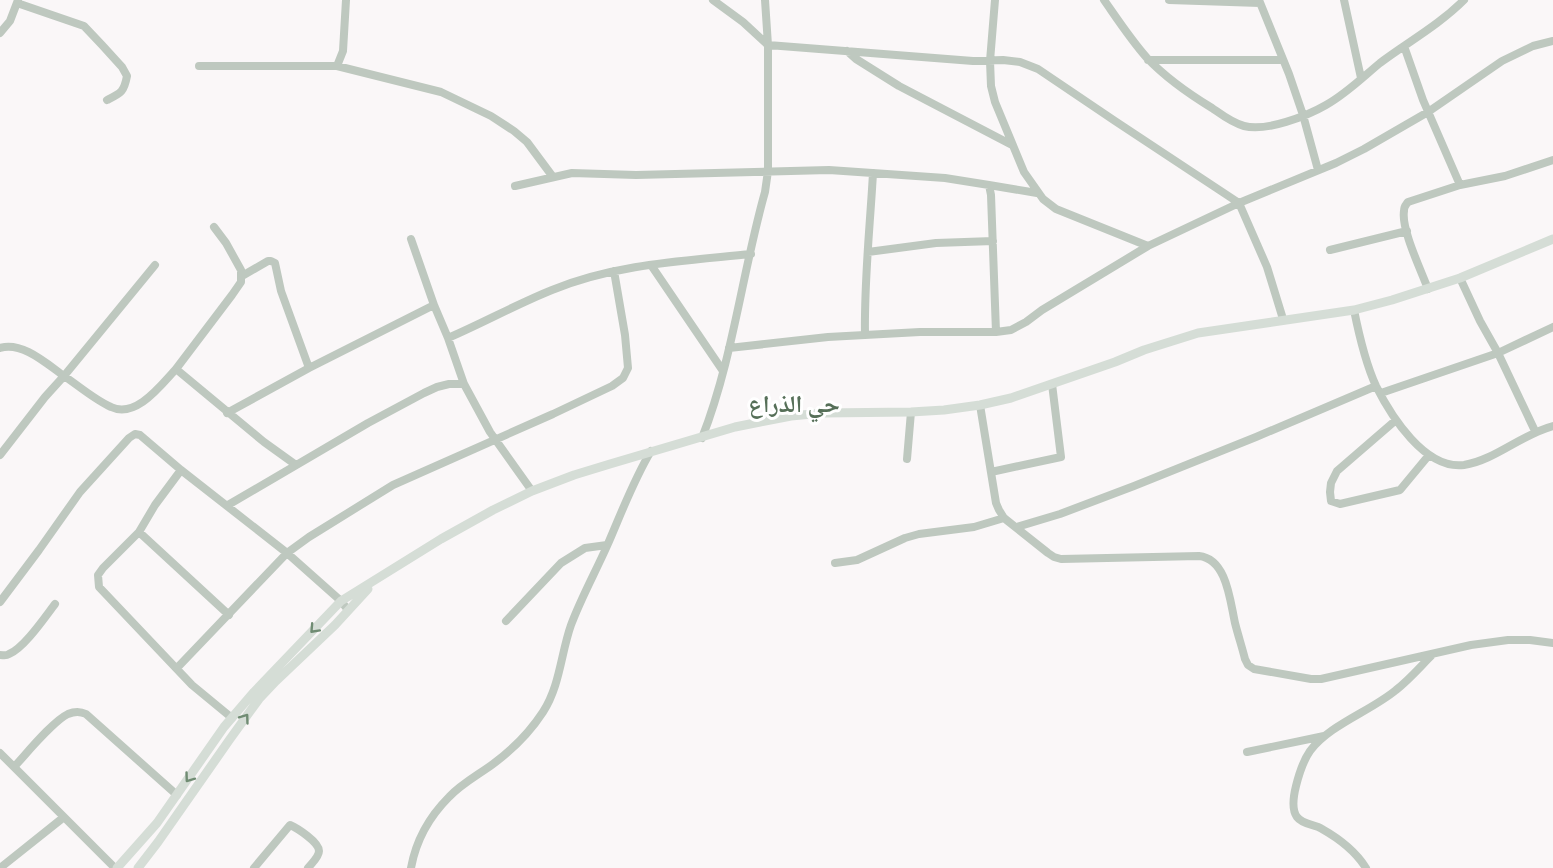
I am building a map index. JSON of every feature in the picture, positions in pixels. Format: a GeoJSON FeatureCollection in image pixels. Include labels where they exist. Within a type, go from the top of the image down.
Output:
{"type":"FeatureCollection","features":[{"type":"Feature","properties":{"kind":"main road"},"geometry":{"type":"LineString","coordinates":[[116,868],[151,830],[224,727],[254,692],[341,601],[441,539],[532,491],[651,451],[735,427],[791,416],[823,413],[911,412],[980,405],[1011,398],[1173,340],[1208,331],[1354,310],[1428,289],[1553,239]]}},
{"type":"Feature","properties":{"kind":"main road"},"geometry":{"type":"LineString","coordinates":[[138,868],[259,699],[324,636],[376,580]]}},
{"type":"Feature","properties":{"kind":"street"},"geometry":{"type":"LineString","coordinates":[[337,66],[344,51],[346,0]]}},
{"type":"Feature","properties":{"kind":"street"},"geometry":{"type":"LineString","coordinates":[[713,0],[743,22],[768,45],[973,61],[1020,62],[1038,69],[1239,203],[1267,267],[1283,320]]}},
{"type":"Feature","properties":{"kind":"street"},"geometry":{"type":"LineString","coordinates":[[702,438],[729,348],[768,171],[768,45],[765,0]]}},
{"type":"Feature","properties":{"kind":"street"},"geometry":{"type":"LineString","coordinates":[[995,0],[990,61],[991,86],[995,102],[1024,172],[1038,193],[1056,209],[1148,246]]}},
{"type":"Feature","properties":{"kind":"street"},"geometry":{"type":"LineString","coordinates":[[1104,0],[1148,60],[1190,95],[1233,122],[1245,126],[1270,125],[1325,106],[1451,13],[1464,0]]}},
{"type":"Feature","properties":{"kind":"street"},"geometry":{"type":"LineString","coordinates":[[1169,0],[1259,2],[1289,74],[1318,170]]}},
{"type":"Feature","properties":{"kind":"street"},"geometry":{"type":"LineString","coordinates":[[1344,0],[1360,78]]}},
{"type":"Feature","properties":{"kind":"street"},"geometry":{"type":"LineString","coordinates":[[0,33],[10,21],[18,1],[84,26],[122,67],[127,76],[125,88],[107,100]]}},
{"type":"Feature","properties":{"kind":"street"},"geometry":{"type":"LineString","coordinates":[[729,348],[828,337],[1011,330],[1148,246],[1239,203],[1364,149],[1428,112],[1502,61],[1533,46],[1553,41]]}},
{"type":"Feature","properties":{"kind":"street"},"geometry":{"type":"LineString","coordinates":[[1404,46],[1428,112],[1460,185]]}},
{"type":"Feature","properties":{"kind":"street"},"geometry":{"type":"LineString","coordinates":[[847,51],[899,86],[1012,145]]}},
{"type":"Feature","properties":{"kind":"street"},"geometry":{"type":"LineString","coordinates":[[1148,60],[1282,60]]}},
{"type":"Feature","properties":{"kind":"street"},"geometry":{"type":"LineString","coordinates":[[199,66],[337,66],[441,92],[491,116],[514,131],[527,142],[538,160],[553,177]]}},
{"type":"Feature","properties":{"kind":"street"},"geometry":{"type":"LineString","coordinates":[[1428,289],[1407,231],[1405,205],[1415,198],[1460,185],[1505,176],[1553,160]]}},
{"type":"Feature","properties":{"kind":"street"},"geometry":{"type":"LineString","coordinates":[[514,186],[572,173],[636,175],[829,170],[945,178],[1038,193]]}},
{"type":"Feature","properties":{"kind":"street"},"geometry":{"type":"LineString","coordinates":[[865,335],[865,282],[873,173]]}},
{"type":"Feature","properties":{"kind":"street"},"geometry":{"type":"LineString","coordinates":[[989,185],[996,332]]}},
{"type":"Feature","properties":{"kind":"street"},"geometry":{"type":"LineString","coordinates":[[0,348],[9,346],[35,356],[111,407],[123,410],[141,404],[176,369],[241,282],[242,276],[237,263],[214,227]]}},
{"type":"Feature","properties":{"kind":"street"},"geometry":{"type":"LineString","coordinates":[[1330,250],[1407,231]]}},
{"type":"Feature","properties":{"kind":"street"},"geometry":{"type":"LineString","coordinates":[[411,239],[464,384],[496,441],[532,491]]}},
{"type":"Feature","properties":{"kind":"street"},"geometry":{"type":"LineString","coordinates":[[868,252],[936,243],[993,241]]}},
{"type":"Feature","properties":{"kind":"street"},"geometry":{"type":"LineString","coordinates":[[448,339],[553,290],[614,271],[751,254]]}},
{"type":"Feature","properties":{"kind":"street"},"geometry":{"type":"LineString","coordinates":[[242,276],[268,261],[275,263],[281,291],[309,368]]}},
{"type":"Feature","properties":{"kind":"street"},"geometry":{"type":"LineString","coordinates":[[0,455],[155,265]]}},
{"type":"Feature","properties":{"kind":"street"},"geometry":{"type":"LineString","coordinates":[[651,265],[723,371]]}},
{"type":"Feature","properties":{"kind":"street"},"geometry":{"type":"LineString","coordinates":[[177,668],[287,553],[309,537],[393,485],[496,441],[612,386],[623,378],[628,368],[614,271]]}},
{"type":"Feature","properties":{"kind":"street"},"geometry":{"type":"LineString","coordinates":[[1460,278],[1535,431]]}},
{"type":"Feature","properties":{"kind":"street"},"geometry":{"type":"LineString","coordinates":[[227,413],[309,368],[434,305]]}},
{"type":"Feature","properties":{"kind":"street"},"geometry":{"type":"LineString","coordinates":[[1354,310],[1360,336],[1379,389],[1396,420],[1429,455],[1452,464],[1466,465],[1535,431],[1553,426]]}},
{"type":"Feature","properties":{"kind":"street"},"geometry":{"type":"LineString","coordinates":[[1017,527],[1060,514],[1134,486],[1379,389],[1498,353],[1553,327]]}},
{"type":"Feature","properties":{"kind":"street"},"geometry":{"type":"LineString","coordinates":[[176,369],[227,413],[296,465]]}},
{"type":"Feature","properties":{"kind":"street"},"geometry":{"type":"LineString","coordinates":[[228,505],[368,423],[430,390],[449,384],[464,384]]}},
{"type":"Feature","properties":{"kind":"street"},"geometry":{"type":"LineString","coordinates":[[991,472],[1061,457],[1052,384]]}},
{"type":"Feature","properties":{"kind":"street"},"geometry":{"type":"LineString","coordinates":[[980,405],[996,503],[1004,518],[1048,553],[1061,559],[1199,556],[1209,558],[1227,585],[1245,659],[1251,668],[1257,671],[1321,679],[1471,645],[1508,640],[1553,643]]}},
{"type":"Feature","properties":{"kind":"street"},"geometry":{"type":"LineString","coordinates":[[906,459],[911,412]]}},
{"type":"Feature","properties":{"kind":"street"},"geometry":{"type":"LineString","coordinates":[[1396,420],[1337,471],[1331,483],[1331,501],[1340,504],[1400,490],[1429,455]]}},
{"type":"Feature","properties":{"kind":"street"},"geometry":{"type":"LineString","coordinates":[[0,602],[80,492],[135,434],[140,435],[287,553],[348,610]]}},
{"type":"Feature","properties":{"kind":"street"},"geometry":{"type":"LineString","coordinates":[[411,868],[423,831],[449,796],[512,749],[544,711],[553,693],[570,627],[651,451]]}},
{"type":"Feature","properties":{"kind":"street"},"geometry":{"type":"LineString","coordinates":[[181,470],[155,505],[139,532],[102,568],[98,575],[99,587],[201,694],[232,718]]}},
{"type":"Feature","properties":{"kind":"street"},"geometry":{"type":"LineString","coordinates":[[835,563],[857,560],[919,534],[974,527],[1004,518]]}},
{"type":"Feature","properties":{"kind":"street"},"geometry":{"type":"LineString","coordinates":[[139,532],[229,615]]}},
{"type":"Feature","properties":{"kind":"street"},"geometry":{"type":"LineString","coordinates":[[506,621],[561,563],[585,548],[607,545]]}},
{"type":"Feature","properties":{"kind":"street"},"geometry":{"type":"LineString","coordinates":[[0,655],[8,655],[18,648],[55,604]]}},
{"type":"Feature","properties":{"kind":"street"},"geometry":{"type":"LineString","coordinates":[[1366,868],[1358,856],[1333,836],[1297,817],[1294,809],[1295,788],[1311,749],[1353,716],[1395,690],[1432,654]]}},
{"type":"Feature","properties":{"kind":"street"},"geometry":{"type":"LineString","coordinates":[[14,767],[58,721],[67,714],[80,711],[177,795]]}},
{"type":"Feature","properties":{"kind":"street"},"geometry":{"type":"LineString","coordinates":[[1247,752],[1326,736]]}},
{"type":"Feature","properties":{"kind":"street"},"geometry":{"type":"LineString","coordinates":[[0,753],[116,868]]}},
{"type":"Feature","properties":{"kind":"street"},"geometry":{"type":"LineString","coordinates":[[0,868],[63,817]]}},
{"type":"Feature","properties":{"kind":"street"},"geometry":{"type":"LineString","coordinates":[[254,868],[290,825],[307,836],[319,849],[318,855],[308,868]]}},
{"type":"Feature","properties":{"kind":"district","name":"حي الذراع"},"geometry":{"type":"Point","coordinates":[794,404]}}]}
